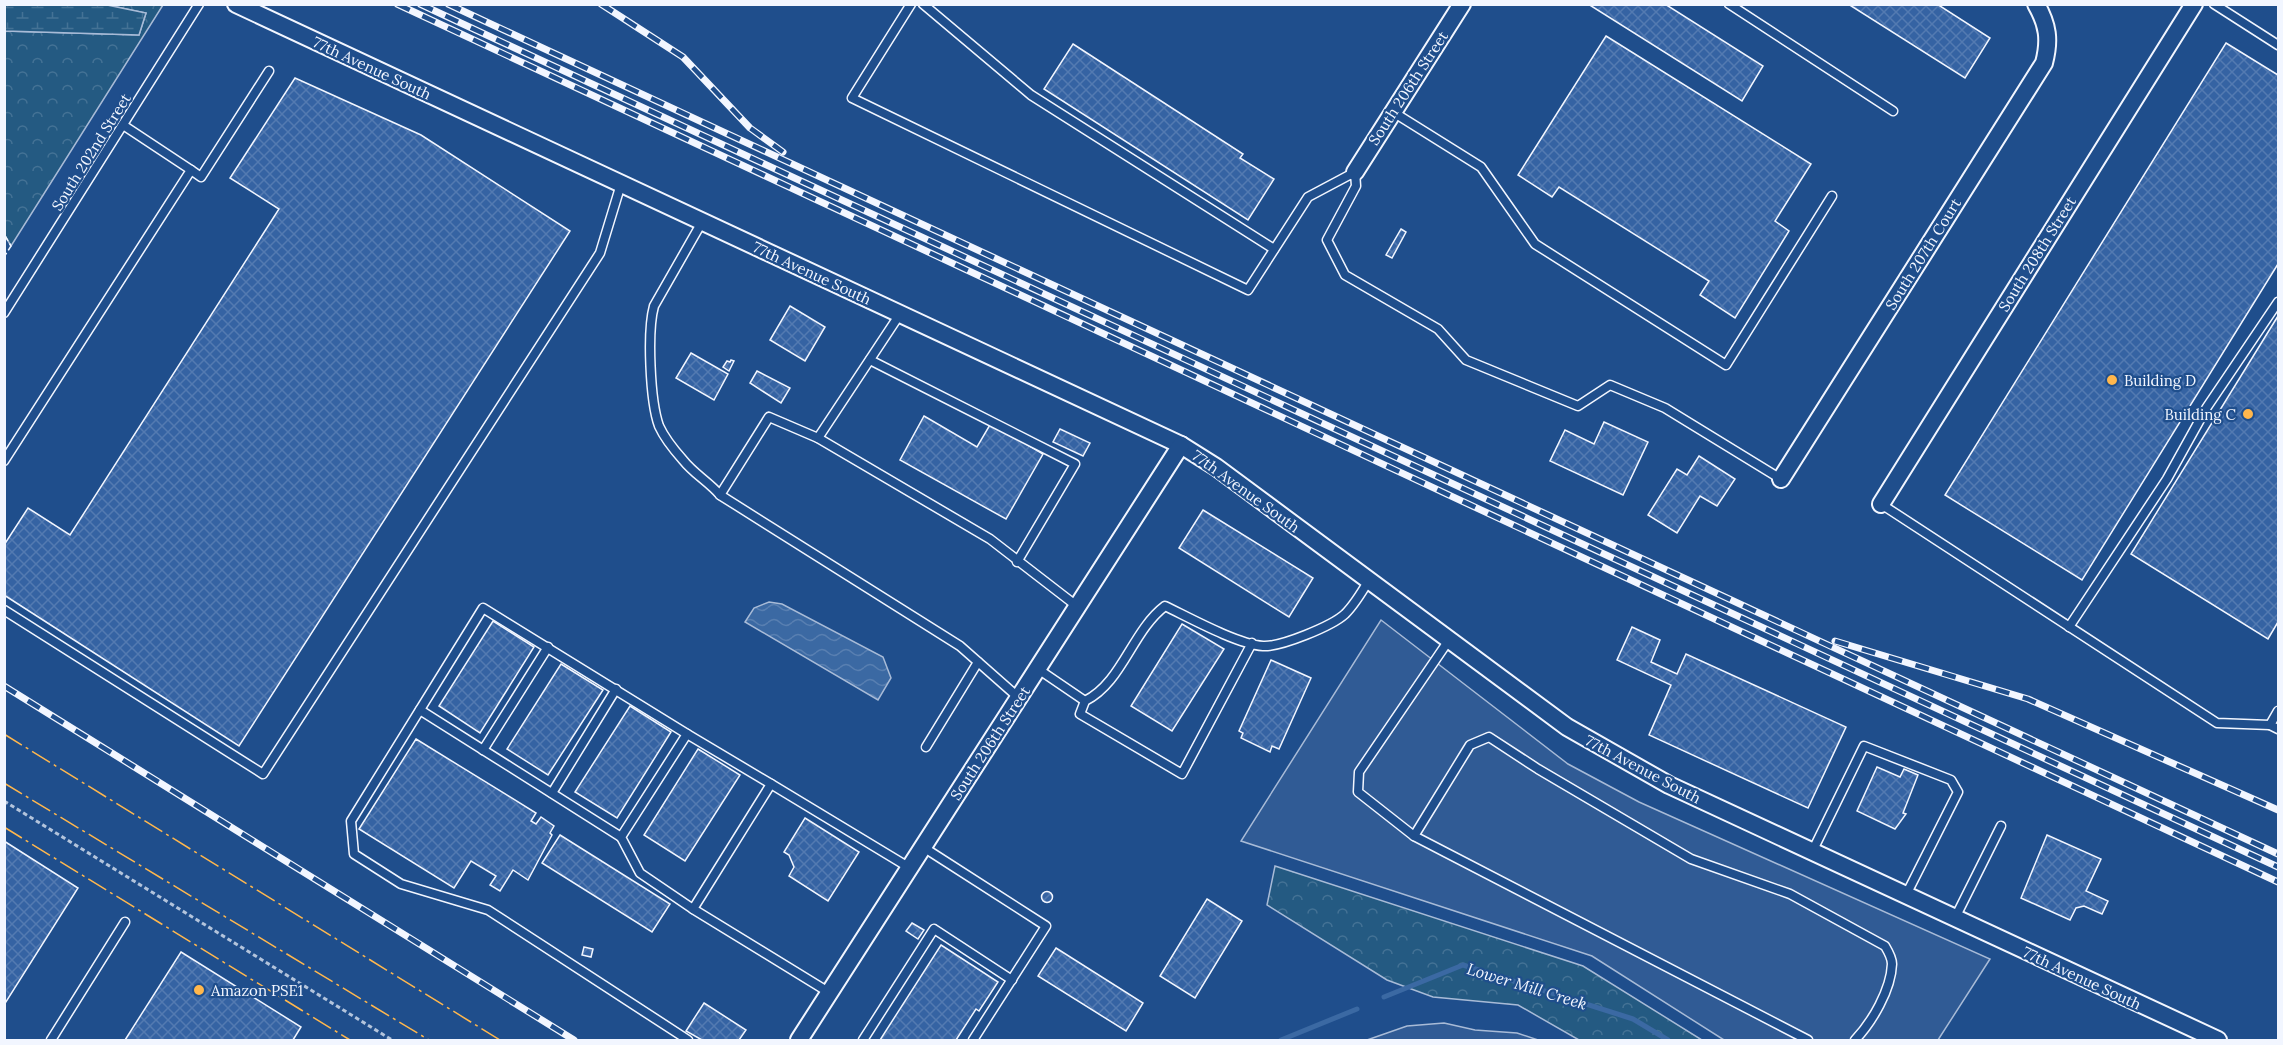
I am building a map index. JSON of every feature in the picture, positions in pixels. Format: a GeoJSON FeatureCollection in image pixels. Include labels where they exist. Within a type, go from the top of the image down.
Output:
{"type":"FeatureCollection","features":[{"type":"Feature","properties":{"kind":"street","name":"77th Avenue South"},"geometry":{"type":"LineString","coordinates":[[236,4],[1181,445],[1216,467],[1567,727],[1606,751],[1669,785],[2218,1041]]}},
{"type":"Feature","properties":{"kind":"street","name":"South 206th Street"},"geometry":{"type":"LineString","coordinates":[[1354,172],[1462,4]]}},
{"type":"Feature","properties":{"kind":"street","name":"South 207th Court"},"geometry":{"type":"LineString","coordinates":[[1780,479],[2044,63],[2049,43],[2046,23],[2036,4]]}},
{"type":"Feature","properties":{"kind":"street","name":"South 208th Street"},"geometry":{"type":"LineString","coordinates":[[1881,504],[2194,4]]}},
{"type":"Feature","properties":{"kind":"street","name":"South 206th Street"},"geometry":{"type":"LineString","coordinates":[[799,1041],[1181,445]]}},
{"type":"Feature","properties":{"kind":"lane","name":"South 202nd Street"},"geometry":{"type":"LineString","coordinates":[[4,313],[200,4]]}},
{"type":"Feature","properties":{"kind":"lane"},"geometry":{"type":"LineString","coordinates":[[912,4],[852,98],[1248,290],[1308,197],[1354,172],[1356,186],[1327,240],[1345,276],[1438,329],[1466,360],[1578,406],[1610,385],[1665,408],[1780,479]]}},
{"type":"Feature","properties":{"kind":"lane"},"geometry":{"type":"LineString","coordinates":[[923,4],[1031,95],[1274,249]]}},
{"type":"Feature","properties":{"kind":"lane"},"geometry":{"type":"LineString","coordinates":[[1729,4],[1893,111]]}},
{"type":"Feature","properties":{"kind":"lane"},"geometry":{"type":"LineString","coordinates":[[2214,4],[2278,45]]}},
{"type":"Feature","properties":{"kind":"lane"},"geometry":{"type":"LineString","coordinates":[[123,125],[201,177],[269,71]]}},
{"type":"Feature","properties":{"kind":"lane"},"geometry":{"type":"LineString","coordinates":[[1394,112],[1481,167],[1535,244],[1726,365],[1833,196]]}},
{"type":"Feature","properties":{"kind":"lane"},"geometry":{"type":"LineString","coordinates":[[4,461],[191,170]]}},
{"type":"Feature","properties":{"kind":"lane"},"geometry":{"type":"LineString","coordinates":[[4,610],[263,774],[600,253],[621,184]]}},
{"type":"Feature","properties":{"kind":"lane"},"geometry":{"type":"LineString","coordinates":[[702,222],[654,306],[650,320],[654,400],[660,427],[684,462],[711,483],[720,495],[960,646],[1019,698]]}},
{"type":"Feature","properties":{"kind":"lane"},"geometry":{"type":"LineString","coordinates":[[2069,627],[2167,479],[2207,407],[2278,302]]}},
{"type":"Feature","properties":{"kind":"lane"},"geometry":{"type":"LineString","coordinates":[[818,438],[900,314]]}},
{"type":"Feature","properties":{"kind":"lane"},"geometry":{"type":"LineString","coordinates":[[870,360],[1075,464],[1017,562]]}},
{"type":"Feature","properties":{"kind":"lane"},"geometry":{"type":"LineString","coordinates":[[720,495],[769,417],[818,438],[990,539],[1078,607]]}},
{"type":"Feature","properties":{"kind":"lane"},"geometry":{"type":"LineString","coordinates":[[1881,504],[2217,723],[2274,727],[2278,711]]}},
{"type":"Feature","properties":{"kind":"lane"},"geometry":{"type":"LineString","coordinates":[[1252,642],[1182,774],[1080,714],[1085,700],[1100,693],[1151,616],[1165,606],[1219,632],[1252,642],[1264,646],[1302,636],[1344,615],[1369,580]]}},
{"type":"Feature","properties":{"kind":"lane"},"geometry":{"type":"LineString","coordinates":[[688,1041],[488,910],[401,884],[354,854],[351,822],[483,608],[910,868]]}},
{"type":"Feature","properties":{"kind":"lane"},"geometry":{"type":"LineString","coordinates":[[1449,640],[1359,772],[1358,792],[1414,836],[1808,1041]]}},
{"type":"Feature","properties":{"kind":"lane"},"geometry":{"type":"LineString","coordinates":[[483,750],[548,647]]}},
{"type":"Feature","properties":{"kind":"lane"},"geometry":{"type":"LineString","coordinates":[[926,747],[978,662]]}},
{"type":"Feature","properties":{"kind":"lane"},"geometry":{"type":"LineString","coordinates":[[1038,669],[1085,700]]}},
{"type":"Feature","properties":{"kind":"lane"},"geometry":{"type":"LineString","coordinates":[[552,793],[616,689]]}},
{"type":"Feature","properties":{"kind":"lane"},"geometry":{"type":"LineString","coordinates":[[420,710],[621,837],[640,873],[693,909],[830,993]]}},
{"type":"Feature","properties":{"kind":"lane"},"geometry":{"type":"LineString","coordinates":[[621,837],[687,734]]}},
{"type":"Feature","properties":{"kind":"lane"},"geometry":{"type":"LineString","coordinates":[[1414,836],[1470,745],[1489,737],[1538,769],[1691,859],[1790,894],[1885,946],[1892,962],[1887,987],[1864,1030],[1855,1041]]}},
{"type":"Feature","properties":{"kind":"lane"},"geometry":{"type":"LineString","coordinates":[[1812,852],[1864,746],[1951,780],[1958,792],[1906,896]]}},
{"type":"Feature","properties":{"kind":"lane"},"geometry":{"type":"LineString","coordinates":[[693,909],[771,784]]}},
{"type":"Feature","properties":{"kind":"lane"},"geometry":{"type":"LineString","coordinates":[[1955,918],[2001,826]]}},
{"type":"Feature","properties":{"kind":"lane"},"geometry":{"type":"LineString","coordinates":[[923,847],[1046,926],[973,1041]]}},
{"type":"Feature","properties":{"kind":"lane"},"geometry":{"type":"LineString","coordinates":[[51,1041],[125,922]]}},
{"type":"Feature","properties":{"kind":"lane"},"geometry":{"type":"LineString","coordinates":[[863,1041],[934,929],[1012,980]]}},
{"type":"Feature","properties":{"kind":"path"},"geometry":{"type":"LineString","coordinates":[[4,801],[392,1041]]}},
{"type":"Feature","properties":{"kind":"green space"},"geometry":{"type":"Polygon","coordinates":[[[5,4],[107,5],[146,13],[139,35],[5,31],[5,4]]]}},
{"type":"Feature","properties":{"kind":"green space"},"geometry":{"type":"Polygon","coordinates":[[[107,5],[163,5],[11,246],[4,234],[4,31],[139,35],[146,13],[107,5]]]}},
{"type":"Feature","properties":{"kind":"green space"},"geometry":{"type":"Polygon","coordinates":[[[1275,866],[1583,966],[1702,1040],[1579,1040],[1518,1005],[1433,997],[1387,980],[1267,905],[1275,866]]]}},
{"type":"Feature","properties":{"kind":"shaded area"},"geometry":{"type":"Polygon","coordinates":[[[1381,620],[1568,764],[1639,802],[1990,959],[1938,1040],[1724,1040],[1592,956],[1241,841],[1381,620]]]}},
{"type":"Feature","properties":{"kind":"shaded area"},"geometry":{"type":"Polygon","coordinates":[[[1444,1023],[1475,1030],[1517,1033],[1538,1040],[1367,1040],[1407,1026],[1444,1023]]]}},
{"type":"Feature","properties":{"kind":"water"},"geometry":{"type":"Polygon","coordinates":[[[769,602],[782,604],[883,657],[891,678],[878,700],[745,622],[754,608],[769,602]]]}},
{"type":"Feature","properties":{"kind":"building"},"geometry":{"type":"Polygon","coordinates":[[[1588,4],[1665,4],[1763,66],[1742,101],[1588,4]]]}},
{"type":"Feature","properties":{"kind":"building"},"geometry":{"type":"Polygon","coordinates":[[[1848,4],[1937,4],[1990,38],[1965,78],[1848,4]]]}},
{"type":"Feature","properties":{"kind":"building"},"geometry":{"type":"Polygon","coordinates":[[[1606,36],[1811,164],[1775,221],[1789,231],[1735,318],[1700,295],[1709,281],[1559,187],[1552,197],[1518,175],[1606,36]]]}},
{"type":"Feature","properties":{"kind":"building","name":"Building D"},"geometry":{"type":"Polygon","coordinates":[[[2226,43],[2278,75],[2278,264],[2082,580],[1945,495],[2226,43]]]}},
{"type":"Feature","properties":{"kind":"building"},"geometry":{"type":"Polygon","coordinates":[[[1073,44],[1243,154],[1240,158],[1274,179],[1248,220],[1044,89],[1073,44]]]}},
{"type":"Feature","properties":{"kind":"building"},"geometry":{"type":"Polygon","coordinates":[[[295,78],[421,135],[570,231],[239,746],[4,595],[4,545],[28,508],[70,535],[279,209],[230,178],[295,78]]]}},
{"type":"Feature","properties":{"kind":"building"},"geometry":{"type":"Polygon","coordinates":[[[1401,229],[1406,232],[1392,258],[1386,255],[1401,229]]]}},
{"type":"Feature","properties":{"kind":"building"},"geometry":{"type":"Polygon","coordinates":[[[790,306],[825,327],[805,361],[770,340],[790,306]]]}},
{"type":"Feature","properties":{"kind":"building","name":"Building C"},"geometry":{"type":"Polygon","coordinates":[[[2278,316],[2278,622],[2268,639],[2131,554],[2278,316]]]}},
{"type":"Feature","properties":{"kind":"building"},"geometry":{"type":"Polygon","coordinates":[[[691,353],[728,374],[714,400],[676,378],[691,353]]]}},
{"type":"Feature","properties":{"kind":"building"},"geometry":{"type":"Polygon","coordinates":[[[727,361],[734,361],[729,371],[723,367],[727,361]]]}},
{"type":"Feature","properties":{"kind":"building"},"geometry":{"type":"Polygon","coordinates":[[[757,371],[790,388],[781,403],[750,383],[757,371]]]}},
{"type":"Feature","properties":{"kind":"building"},"geometry":{"type":"Polygon","coordinates":[[[924,416],[977,447],[991,423],[1043,454],[1006,519],[900,460],[924,416]]]}},
{"type":"Feature","properties":{"kind":"building"},"geometry":{"type":"Polygon","coordinates":[[[1604,422],[1648,442],[1623,495],[1550,461],[1565,430],[1594,444],[1604,422]]]}},
{"type":"Feature","properties":{"kind":"building"},"geometry":{"type":"Polygon","coordinates":[[[1060,429],[1090,443],[1083,456],[1053,442],[1060,429]]]}},
{"type":"Feature","properties":{"kind":"building"},"geometry":{"type":"Polygon","coordinates":[[[1699,456],[1735,479],[1717,506],[1700,496],[1677,533],[1648,515],[1677,469],[1687,475],[1699,456]]]}},
{"type":"Feature","properties":{"kind":"building"},"geometry":{"type":"Polygon","coordinates":[[[1203,510],[1313,578],[1289,617],[1179,548],[1203,510]]]}},
{"type":"Feature","properties":{"kind":"building"},"geometry":{"type":"Polygon","coordinates":[[[493,621],[534,647],[480,733],[439,706],[493,621]]]}},
{"type":"Feature","properties":{"kind":"building"},"geometry":{"type":"Polygon","coordinates":[[[1182,624],[1224,649],[1172,731],[1131,706],[1182,624]]]}},
{"type":"Feature","properties":{"kind":"building"},"geometry":{"type":"Polygon","coordinates":[[[1632,627],[1660,640],[1651,662],[1677,674],[1686,654],[1846,727],[1808,808],[1649,735],[1671,685],[1617,660],[1632,627]]]}},
{"type":"Feature","properties":{"kind":"building"},"geometry":{"type":"Polygon","coordinates":[[[1271,660],[1311,678],[1279,749],[1272,746],[1270,752],[1241,738],[1243,733],[1239,731],[1271,660]]]}},
{"type":"Feature","properties":{"kind":"building"},"geometry":{"type":"Polygon","coordinates":[[[561,664],[603,690],[548,775],[507,749],[561,664]]]}},
{"type":"Feature","properties":{"kind":"building"},"geometry":{"type":"Polygon","coordinates":[[[630,706],[671,732],[617,818],[575,792],[630,706]]]}},
{"type":"Feature","properties":{"kind":"building"},"geometry":{"type":"Polygon","coordinates":[[[416,739],[536,813],[531,821],[536,824],[541,817],[554,826],[550,833],[552,835],[528,880],[513,870],[500,891],[490,885],[496,876],[471,861],[454,888],[359,829],[416,739]]]}},
{"type":"Feature","properties":{"kind":"building"},"geometry":{"type":"Polygon","coordinates":[[[698,749],[740,775],[685,861],[644,835],[698,749]]]}},
{"type":"Feature","properties":{"kind":"building"},"geometry":{"type":"Polygon","coordinates":[[[1877,767],[1900,777],[1904,769],[1918,775],[1903,813],[1906,814],[1895,829],[1857,811],[1877,767]]]}},
{"type":"Feature","properties":{"kind":"building"},"geometry":{"type":"Polygon","coordinates":[[[805,818],[859,852],[828,901],[789,876],[794,867],[789,855],[784,852],[805,818]]]}},
{"type":"Feature","properties":{"kind":"building"},"geometry":{"type":"Polygon","coordinates":[[[560,835],[670,904],[652,932],[542,863],[560,835]]]}},
{"type":"Feature","properties":{"kind":"building"},"geometry":{"type":"Polygon","coordinates":[[[2047,835],[2101,859],[2086,891],[2108,901],[2102,914],[2084,906],[2076,908],[2070,920],[2021,898],[2047,835]]]}},
{"type":"Feature","properties":{"kind":"building"},"geometry":{"type":"Polygon","coordinates":[[[4,841],[78,888],[4,1005],[4,841]]]}},
{"type":"Feature","properties":{"kind":"building"},"geometry":{"type":"Polygon","coordinates":[[[1047,891],[1053,897],[1047,903],[1041,897],[1047,891]]]}},
{"type":"Feature","properties":{"kind":"building"},"geometry":{"type":"Polygon","coordinates":[[[1207,899],[1242,921],[1195,998],[1160,976],[1207,899]]]}},
{"type":"Feature","properties":{"kind":"building"},"geometry":{"type":"Polygon","coordinates":[[[912,923],[924,930],[918,939],[906,931],[912,923]]]}},
{"type":"Feature","properties":{"kind":"building"},"geometry":{"type":"Polygon","coordinates":[[[941,945],[998,982],[979,1011],[976,1009],[956,1040],[880,1040],[941,945]]]}},
{"type":"Feature","properties":{"kind":"building"},"geometry":{"type":"Polygon","coordinates":[[[584,947],[593,949],[591,957],[582,955],[584,947]]]}},
{"type":"Feature","properties":{"kind":"building"},"geometry":{"type":"Polygon","coordinates":[[[1056,948],[1143,1003],[1126,1031],[1038,976],[1056,948]]]}},
{"type":"Feature","properties":{"kind":"building","name":"Amazon PSE1"},"geometry":{"type":"Polygon","coordinates":[[[181,952],[301,1027],[293,1040],[125,1040],[181,952]]]}},
{"type":"Feature","properties":{"kind":"building"},"geometry":{"type":"Polygon","coordinates":[[[704,1003],[746,1030],[739,1040],[702,1040],[686,1031],[704,1003]]]}},
{"type":"Feature","properties":{"kind":"waterway","name":"Lower Mill Creek"},"geometry":{"type":"LineString","coordinates":[[1384,997],[1463,965],[1633,1019],[1668,1040]]}},
{"type":"Feature","properties":{"kind":"waterway","name":"Lower Mill Creek"},"geometry":{"type":"LineString","coordinates":[[1281,1040],[1357,1009]]}},
{"type":"Feature","properties":{"kind":"railway"},"geometry":{"type":"LineString","coordinates":[[397,4],[2278,882]]}},
{"type":"Feature","properties":{"kind":"railway"},"geometry":{"type":"LineString","coordinates":[[420,4],[2278,867]]}},
{"type":"Feature","properties":{"kind":"railway"},"geometry":{"type":"LineString","coordinates":[[448,4],[2278,854]]}},
{"type":"Feature","properties":{"kind":"railway"},"geometry":{"type":"LineString","coordinates":[[601,4],[683,57],[750,128],[783,152]]}},
{"type":"Feature","properties":{"kind":"railway"},"geometry":{"type":"LineString","coordinates":[[1835,641],[2028,699],[2278,810]]}},
{"type":"Feature","properties":{"kind":"railway"},"geometry":{"type":"LineString","coordinates":[[4,686],[574,1040]]}},
{"type":"Feature","properties":{"kind":"fence"},"geometry":{"type":"LineString","coordinates":[[4,234],[11,246],[4,257]]}},
{"type":"Feature","properties":{"kind":"power"},"geometry":{"type":"LineString","coordinates":[[4,734],[500,1040]]}},
{"type":"Feature","properties":{"kind":"power"},"geometry":{"type":"LineString","coordinates":[[4,783],[429,1040]]}},
{"type":"Feature","properties":{"kind":"power"},"geometry":{"type":"LineString","coordinates":[[4,827],[350,1040]]}},
{"type":"Feature","properties":{"kind":"place","name":"Building D"},"geometry":{"type":"Point","coordinates":[2112,380]}},
{"type":"Feature","properties":{"kind":"place","name":"Building C"},"geometry":{"type":"Point","coordinates":[2248,414]}},
{"type":"Feature","properties":{"kind":"place","name":"Amazon PSE1"},"geometry":{"type":"Point","coordinates":[199,990]}}]}
